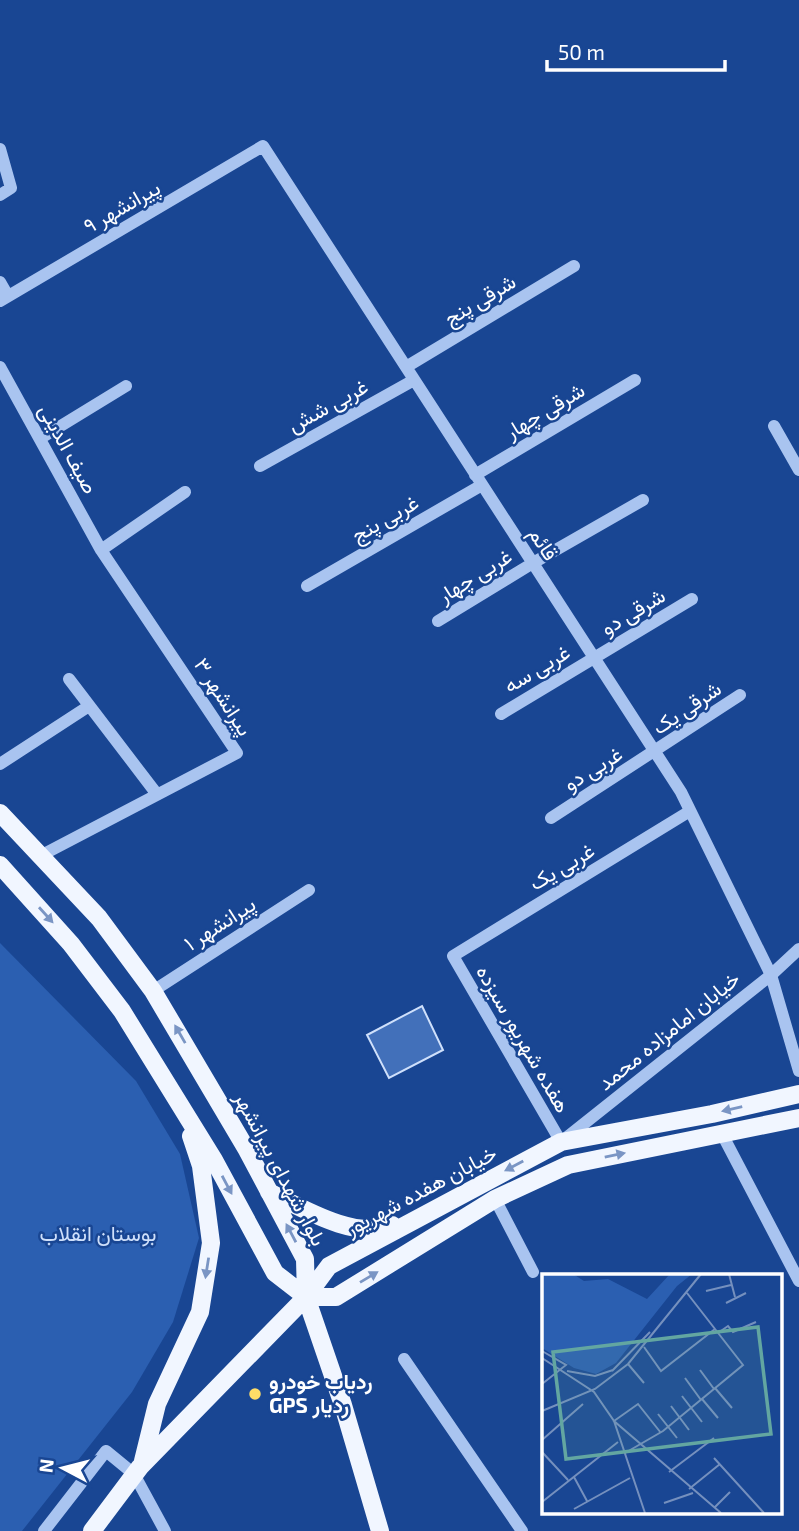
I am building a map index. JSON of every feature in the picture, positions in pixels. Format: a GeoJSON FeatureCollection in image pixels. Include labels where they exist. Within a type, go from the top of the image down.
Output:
{"type":"FeatureCollection","features":[{"type":"Feature","properties":{"kind":"main road","name":"بلوار شهدای پیرانشهر"},"geometry":{"type":"LineString","coordinates":[[0,813],[99,918],[153,991],[305,1259],[306,1297]]}},
{"type":"Feature","properties":{"kind":"main road"},"geometry":{"type":"LineString","coordinates":[[0,865],[71,944],[122,1011],[214,1160],[275,1272],[306,1297],[343,1405],[380,1531]]}},
{"type":"Feature","properties":{"kind":"main road","name":"خیابان هفده شهریور"},"geometry":{"type":"LineString","coordinates":[[92,1531],[137,1470],[306,1297],[329,1266],[561,1142],[712,1114],[799,1094]]}},
{"type":"Feature","properties":{"kind":"main road"},"geometry":{"type":"LineString","coordinates":[[137,1470],[158,1404],[200,1312],[211,1243],[201,1166],[181,1106]]}},
{"type":"Feature","properties":{"kind":"main road"},"geometry":{"type":"LineString","coordinates":[[306,1297],[336,1297],[495,1199],[568,1165],[799,1118]]}},
{"type":"Feature","properties":{"kind":"main road"},"geometry":{"type":"LineString","coordinates":[[269,1192],[324,1218],[368,1229],[386,1228],[447,1202]]}},
{"type":"Feature","properties":{"kind":"street","name":"پیرانشهر ۹"},"geometry":{"type":"LineString","coordinates":[[4,299],[263,146]]}},
{"type":"Feature","properties":{"kind":"street","name":"قائم"},"geometry":{"type":"LineString","coordinates":[[263,146],[594,657],[690,811],[771,975],[799,1071]]}},
{"type":"Feature","properties":{"kind":"street"},"geometry":{"type":"LineString","coordinates":[[0,149],[11,188],[0,195]]}},
{"type":"Feature","properties":{"kind":"street","name":"شرقی پنج"},"geometry":{"type":"LineString","coordinates":[[406,368],[574,266]]}},
{"type":"Feature","properties":{"kind":"street"},"geometry":{"type":"LineString","coordinates":[[0,282],[4,299]]}},
{"type":"Feature","properties":{"kind":"street","name":"صیف الدینی"},"geometry":{"type":"LineString","coordinates":[[0,367],[101,550]]}},
{"type":"Feature","properties":{"kind":"street","name":"غربی شش"},"geometry":{"type":"LineString","coordinates":[[260,466],[414,380]]}},
{"type":"Feature","properties":{"kind":"street","name":"شرقی چهار"},"geometry":{"type":"LineString","coordinates":[[479,480],[635,380]]}},
{"type":"Feature","properties":{"kind":"street"},"geometry":{"type":"LineString","coordinates":[[41,438],[126,387]]}},
{"type":"Feature","properties":{"kind":"street"},"geometry":{"type":"LineString","coordinates":[[774,426],[799,470]]}},
{"type":"Feature","properties":{"kind":"street","name":"غربی پنج"},"geometry":{"type":"LineString","coordinates":[[307,586],[479,480]]}},
{"type":"Feature","properties":{"kind":"street"},"geometry":{"type":"LineString","coordinates":[[101,550],[185,492]]}},
{"type":"Feature","properties":{"kind":"street","name":"غربی چهار"},"geometry":{"type":"LineString","coordinates":[[438,621],[643,500]]}},
{"type":"Feature","properties":{"kind":"street","name":"پیرانشهر ۳"},"geometry":{"type":"LineString","coordinates":[[42,855],[237,753],[101,550]]}},
{"type":"Feature","properties":{"kind":"street","name":"شرقی دو"},"geometry":{"type":"LineString","coordinates":[[594,657],[692,599]]}},
{"type":"Feature","properties":{"kind":"street","name":"غربی سه"},"geometry":{"type":"LineString","coordinates":[[500,714],[594,657]]}},
{"type":"Feature","properties":{"kind":"street"},"geometry":{"type":"LineString","coordinates":[[69,679],[156,793]]}},
{"type":"Feature","properties":{"kind":"street","name":"شرقی یک"},"geometry":{"type":"LineString","coordinates":[[655,752],[740,695]]}},
{"type":"Feature","properties":{"kind":"street"},"geometry":{"type":"LineString","coordinates":[[0,764],[89,706]]}},
{"type":"Feature","properties":{"kind":"street","name":"غربی دو"},"geometry":{"type":"LineString","coordinates":[[551,818],[655,752]]}},
{"type":"Feature","properties":{"kind":"street","name":"غربی یک"},"geometry":{"type":"LineString","coordinates":[[453,956],[690,811]]}},
{"type":"Feature","properties":{"kind":"street","name":"پیرانشهر ۱"},"geometry":{"type":"LineString","coordinates":[[153,991],[309,890]]}},
{"type":"Feature","properties":{"kind":"street","name":"خیابان امامزاده محمد"},"geometry":{"type":"LineString","coordinates":[[561,1142],[771,975],[799,949]]}},
{"type":"Feature","properties":{"kind":"street","name":"هفده شهریور سیزده"},"geometry":{"type":"LineString","coordinates":[[453,956],[561,1142]]}},
{"type":"Feature","properties":{"kind":"street"},"geometry":{"type":"LineString","coordinates":[[722,1133],[799,1281]]}},
{"type":"Feature","properties":{"kind":"street"},"geometry":{"type":"LineString","coordinates":[[495,1199],[533,1272]]}},
{"type":"Feature","properties":{"kind":"street"},"geometry":{"type":"LineString","coordinates":[[404,1359],[522,1531]]}},
{"type":"Feature","properties":{"kind":"street"},"geometry":{"type":"LineString","coordinates":[[44,1531],[106,1451],[137,1470],[165,1531]]}},
{"type":"Feature","properties":{"kind":"green space","name":"بوستان انقلاب"},"geometry":{"type":"Polygon","coordinates":[[[0,943],[136,1081],[180,1154],[199,1238],[173,1322],[132,1392],[22,1531],[0,1531],[0,943]]]}},
{"type":"Feature","properties":{"kind":"building"},"geometry":{"type":"Polygon","coordinates":[[[422,1006],[443,1050],[389,1078],[367,1035],[422,1006]]]}},
{"type":"Feature","properties":{"kind":"place","name":"ردیاب خودرو GPS ردیار"},"geometry":{"type":"Point","coordinates":[255,1394]}}]}
